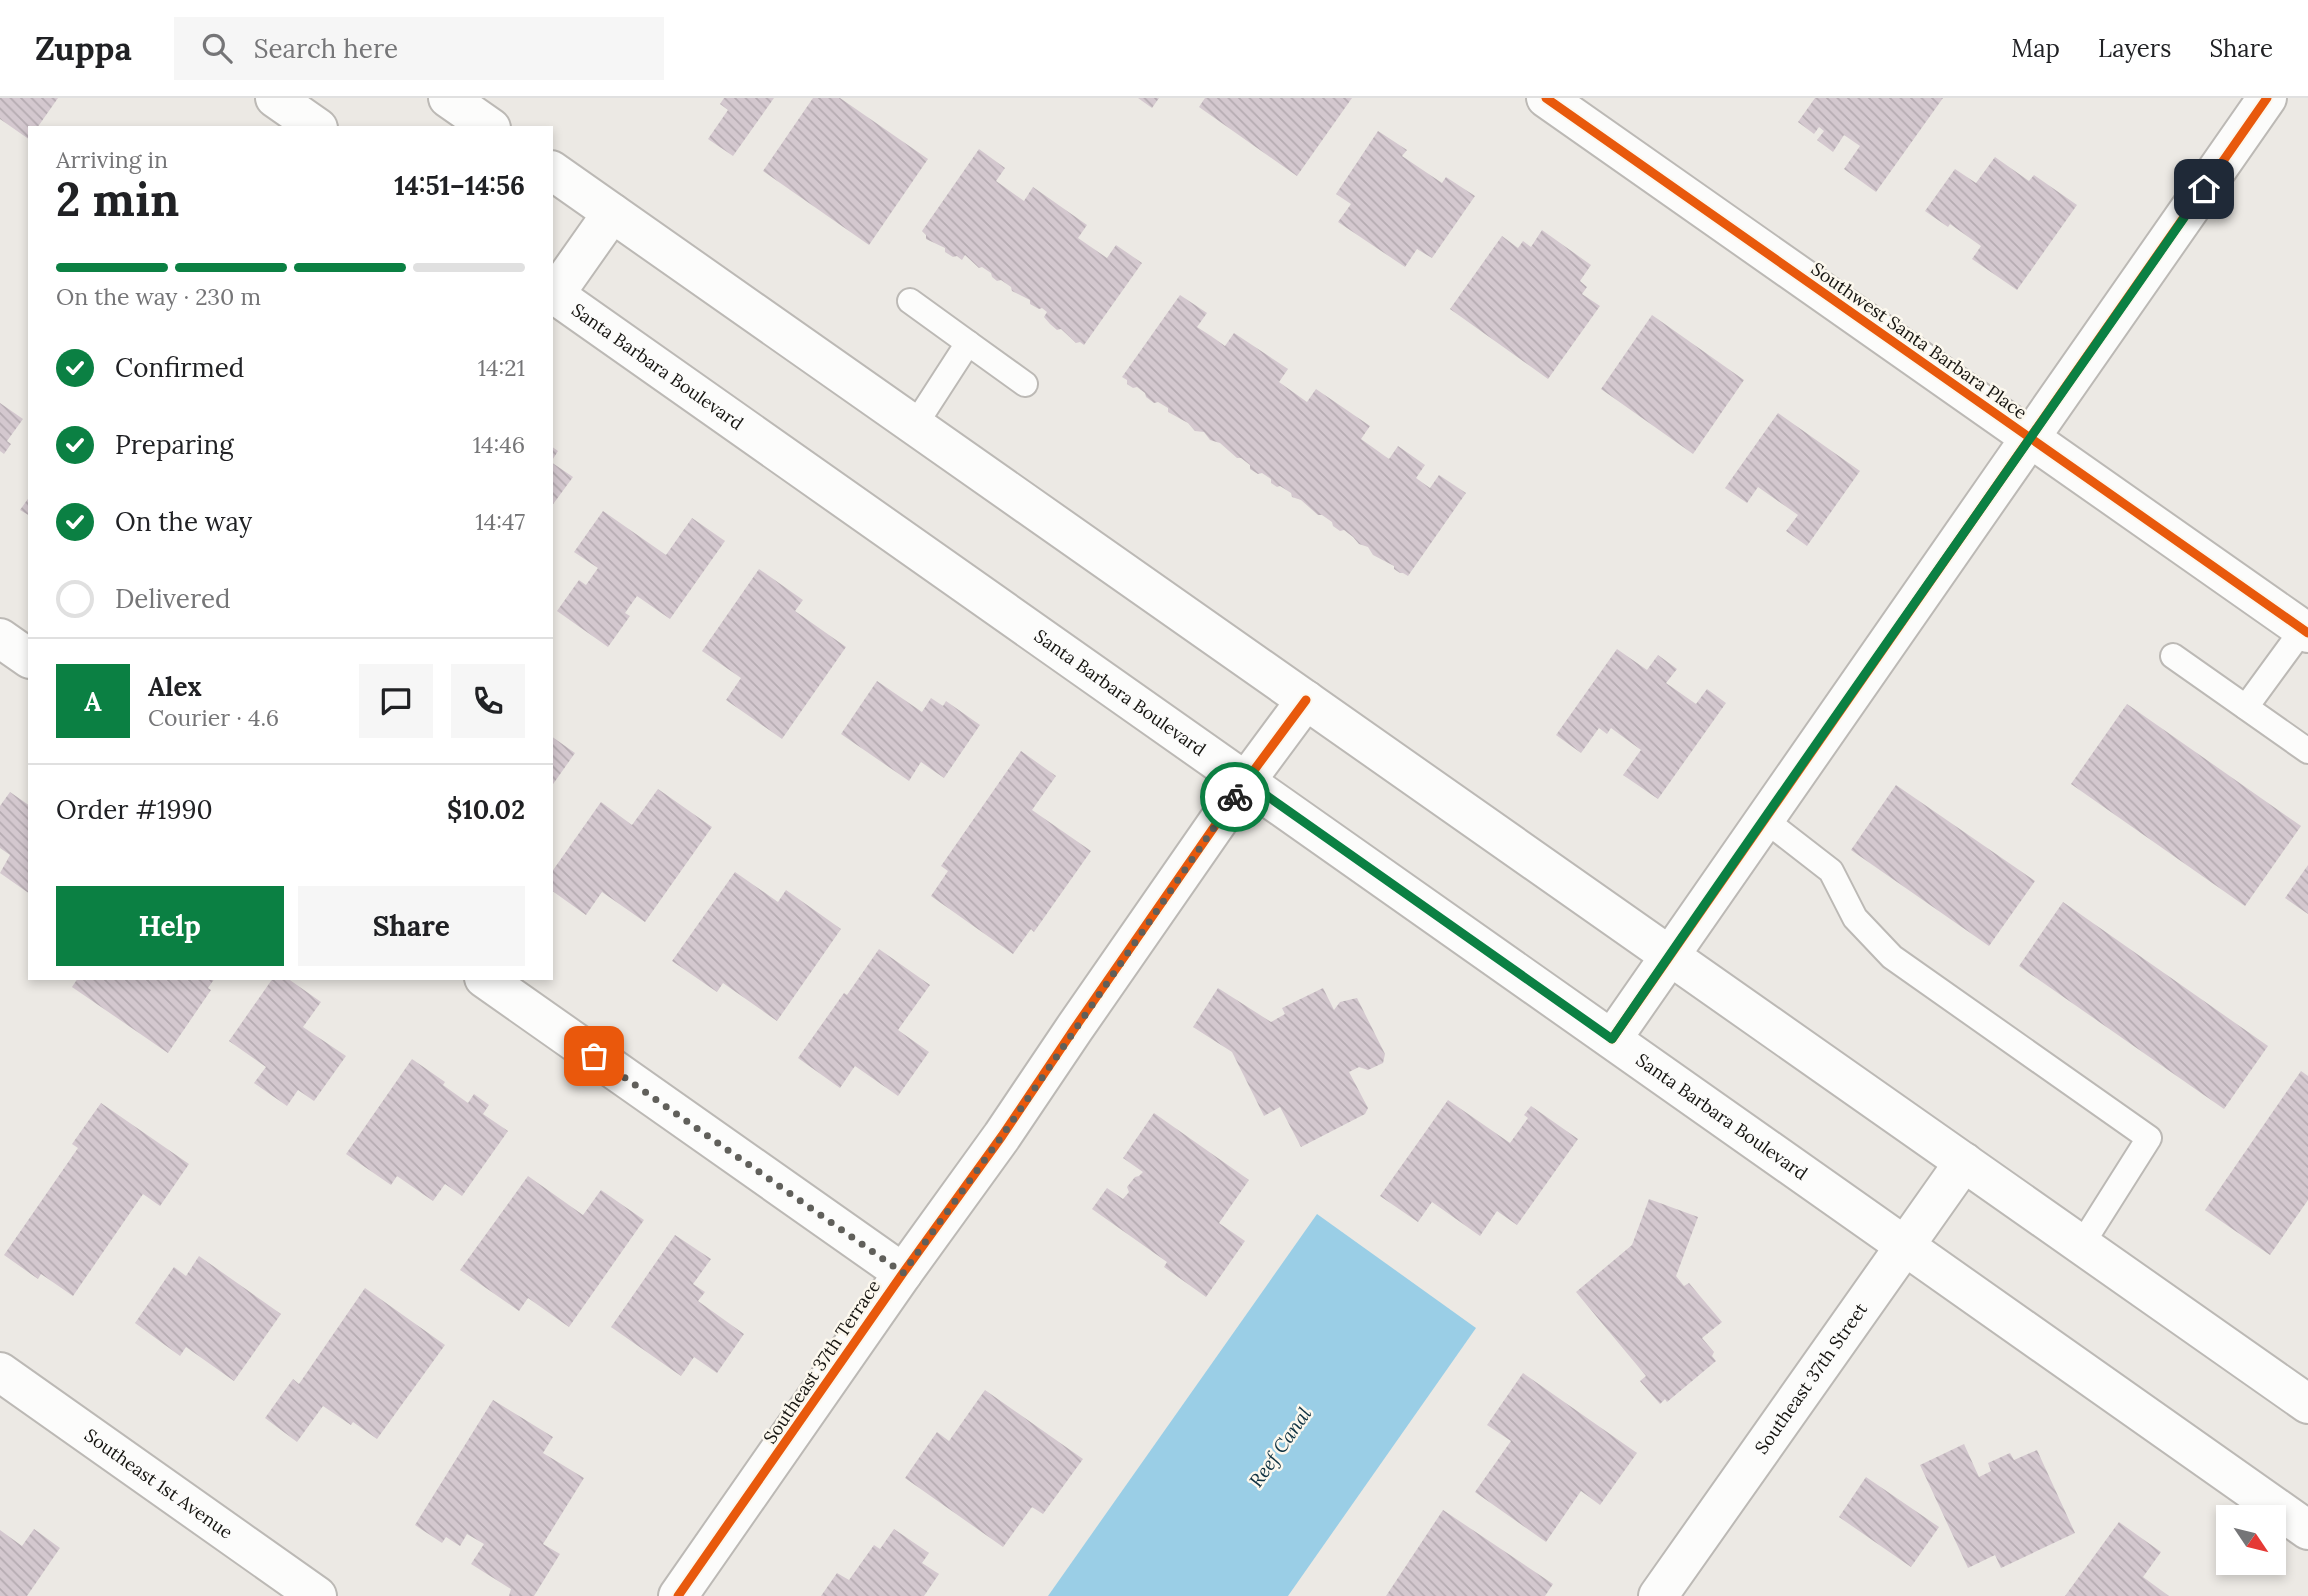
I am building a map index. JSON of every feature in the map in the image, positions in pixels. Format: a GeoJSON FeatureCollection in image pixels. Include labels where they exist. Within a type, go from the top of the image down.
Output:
{"type":"FeatureCollection","features":[{"type":"Feature","properties":{"kind":"street"},"geometry":{"type":"LineString","coordinates":[[275,98],[315,126]]}},
{"type":"Feature","properties":{"kind":"street"},"geometry":{"type":"LineString","coordinates":[[448,98],[488,126]]}},
{"type":"Feature","properties":{"kind":"street","name":"Southwest Santa Barbara Place"},"geometry":{"type":"LineString","coordinates":[[1546,98],[2305,631]]}},
{"type":"Feature","properties":{"kind":"street"},"geometry":{"type":"LineString","coordinates":[[1612,1039],[1900,621],[2031,439],[2267,98]]}},
{"type":"Feature","properties":{"kind":"street"},"geometry":{"type":"LineString","coordinates":[[553,171],[2308,1404]]}},
{"type":"Feature","properties":{"kind":"street"},"geometry":{"type":"LineString","coordinates":[[553,293],[612,213]]}},
{"type":"Feature","properties":{"kind":"street","name":"Santa Barbara Boulevard"},"geometry":{"type":"LineString","coordinates":[[553,293],[2308,1530]]}},
{"type":"Feature","properties":{"kind":"street"},"geometry":{"type":"LineString","coordinates":[[0,638],[28,658]]}},
{"type":"Feature","properties":{"kind":"street","name":"Southeast 37th Terrace"},"geometry":{"type":"LineString","coordinates":[[678,1596],[1002,1136],[1246,781],[1306,700]]}},
{"type":"Feature","properties":{"kind":"street"},"geometry":{"type":"LineString","coordinates":[[487,980],[903,1273]]}},
{"type":"Feature","properties":{"kind":"street","name":"Southeast 37th Street"},"geometry":{"type":"LineString","coordinates":[[1658,1596],[1964,1162]]}},
{"type":"Feature","properties":{"kind":"street","name":"Southeast 1st Avenue"},"geometry":{"type":"LineString","coordinates":[[0,1373],[317,1596]]}},
{"type":"Feature","properties":{"kind":"lane"},"geometry":{"type":"LineString","coordinates":[[909,301],[1025,384]]}},
{"type":"Feature","properties":{"kind":"lane"},"geometry":{"type":"LineString","coordinates":[[915,425],[968,344]]}},
{"type":"Feature","properties":{"kind":"lane"},"geometry":{"type":"LineString","coordinates":[[2246,707],[2305,631]]}},
{"type":"Feature","properties":{"kind":"lane"},"geometry":{"type":"LineString","coordinates":[[2173,656],[2308,751]]}},
{"type":"Feature","properties":{"kind":"lane"},"geometry":{"type":"LineString","coordinates":[[1763,819],[1831,871],[1855,918],[1892,957],[2149,1138],[2082,1244]]}},
{"type":"Feature","properties":{"kind":"water","name":"Reef Canal"},"geometry":{"type":"Polygon","coordinates":[[[1317,1214],[1476,1328],[1288,1596],[1048,1596],[1317,1214]]]}},
{"type":"Feature","properties":{"kind":"building"},"geometry":{"type":"Polygon","coordinates":[[[0,98],[58,98],[38,126],[28,126],[28,139],[0,119],[0,98]]]}},
{"type":"Feature","properties":{"kind":"building"},"geometry":{"type":"Polygon","coordinates":[[[724,98],[774,98],[733,156],[708,139],[728,110],[720,104],[724,98]]]}},
{"type":"Feature","properties":{"kind":"building"},"geometry":{"type":"Polygon","coordinates":[[[813,98],[840,98],[928,159],[869,245],[763,171],[813,98]]]}},
{"type":"Feature","properties":{"kind":"building"},"geometry":{"type":"Polygon","coordinates":[[[1138,98],[1159,98],[1152,108],[1138,98]]]}},
{"type":"Feature","properties":{"kind":"building"},"geometry":{"type":"Polygon","coordinates":[[[1205,98],[1352,98],[1297,176],[1199,107],[1205,98]]]}},
{"type":"Feature","properties":{"kind":"building"},"geometry":{"type":"Polygon","coordinates":[[[1815,98],[1943,98],[1876,192],[1844,169],[1860,146],[1844,135],[1833,152],[1817,140],[1824,131],[1819,127],[1814,134],[1798,122],[1815,98]]]}},
{"type":"Feature","properties":{"kind":"building"},"geometry":{"type":"Polygon","coordinates":[[[1378,131],[1407,150],[1402,156],[1442,183],[1446,177],[1475,196],[1432,258],[1417,249],[1405,267],[1338,222],[1351,204],[1336,194],[1378,131]]]}},
{"type":"Feature","properties":{"kind":"building"},"geometry":{"type":"Polygon","coordinates":[[[979,149],[1005,168],[996,181],[1024,201],[1033,187],[1087,225],[1078,238],[1107,258],[1116,245],[1142,263],[1084,345],[1076,343],[1061,329],[1057,330],[1044,317],[1047,312],[1030,304],[1030,300],[1012,291],[1011,287],[1001,280],[997,281],[991,273],[979,268],[965,255],[962,260],[957,256],[953,257],[945,252],[945,248],[926,239],[922,231],[979,149]]]}},
{"type":"Feature","properties":{"kind":"building"},"geometry":{"type":"Polygon","coordinates":[[[1995,157],[2029,181],[2034,175],[2077,205],[2017,290],[1972,259],[1981,246],[1950,224],[1948,227],[1925,211],[1955,169],[1976,183],[1995,157]]]}},
{"type":"Feature","properties":{"kind":"building"},"geometry":{"type":"Polygon","coordinates":[[[1542,230],[1591,265],[1580,281],[1587,287],[1582,294],[1600,306],[1548,379],[1450,309],[1502,236],[1518,248],[1523,241],[1531,247],[1542,230]]]}},
{"type":"Feature","properties":{"kind":"building"},"geometry":{"type":"Polygon","coordinates":[[[1180,295],[1207,313],[1197,327],[1225,346],[1234,333],[1288,369],[1279,382],[1307,402],[1316,389],[1370,426],[1361,439],[1389,459],[1398,446],[1425,465],[1416,478],[1430,488],[1439,475],[1466,493],[1408,576],[1373,555],[1368,547],[1359,544],[1344,530],[1340,531],[1301,500],[1292,497],[1291,493],[1271,483],[1271,479],[1250,469],[1250,465],[1220,443],[1210,440],[1204,432],[1195,431],[1188,423],[1168,412],[1168,408],[1158,402],[1154,403],[1137,387],[1133,388],[1127,384],[1127,380],[1122,377],[1180,295]]]}},
{"type":"Feature","properties":{"kind":"building"},"geometry":{"type":"Polygon","coordinates":[[[1652,315],[1744,380],[1693,454],[1601,389],[1652,315]]]}},
{"type":"Feature","properties":{"kind":"building"},"geometry":{"type":"Polygon","coordinates":[[[0,403],[23,419],[7,441],[11,444],[4,454],[0,451],[0,403]]]}},
{"type":"Feature","properties":{"kind":"building"},"geometry":{"type":"Polygon","coordinates":[[[1778,413],[1860,471],[1807,546],[1786,531],[1798,515],[1758,487],[1747,503],[1725,488],[1778,413]]]}},
{"type":"Feature","properties":{"kind":"building"},"geometry":{"type":"Polygon","coordinates":[[[553,463],[573,477],[553,504],[553,463]]]}},
{"type":"Feature","properties":{"kind":"building"},"geometry":{"type":"Polygon","coordinates":[[[28,499],[28,515],[20,510],[28,499]]]}},
{"type":"Feature","properties":{"kind":"building"},"geometry":{"type":"Polygon","coordinates":[[[603,511],[666,555],[692,518],[725,541],[670,619],[637,596],[625,613],[630,616],[608,647],[557,611],[579,580],[586,585],[598,568],[574,552],[603,511]]]}},
{"type":"Feature","properties":{"kind":"building"},"geometry":{"type":"Polygon","coordinates":[[[759,569],[803,600],[795,611],[846,647],[782,739],[726,700],[741,678],[702,651],[759,569]]]}},
{"type":"Feature","properties":{"kind":"building"},"geometry":{"type":"Polygon","coordinates":[[[1617,649],[1647,670],[1658,655],[1677,669],[1666,683],[1696,704],[1707,689],[1726,703],[1658,799],[1623,775],[1641,750],[1611,728],[1607,734],[1599,728],[1581,753],[1556,735],[1617,649]]]}},
{"type":"Feature","properties":{"kind":"building"},"geometry":{"type":"Polygon","coordinates":[[[877,681],[922,712],[931,698],[943,706],[946,701],[980,725],[944,778],[921,762],[909,781],[841,734],[877,681]]]}},
{"type":"Feature","properties":{"kind":"building"},"geometry":{"type":"Polygon","coordinates":[[[2127,704],[2301,826],[2245,906],[2071,784],[2127,704]]]}},
{"type":"Feature","properties":{"kind":"building"},"geometry":{"type":"Polygon","coordinates":[[[553,737],[575,753],[553,784],[553,737]]]}},
{"type":"Feature","properties":{"kind":"building"},"geometry":{"type":"Polygon","coordinates":[[[1021,751],[1056,776],[1032,810],[1091,851],[1034,932],[1031,929],[1013,954],[931,896],[948,871],[941,866],[1021,751]]]}},
{"type":"Feature","properties":{"kind":"building"},"geometry":{"type":"Polygon","coordinates":[[[1896,785],[2035,881],[1989,946],[1851,850],[1896,785]]]}},
{"type":"Feature","properties":{"kind":"building"},"geometry":{"type":"Polygon","coordinates":[[[658,789],[712,827],[645,922],[602,892],[586,915],[553,891],[553,870],[601,802],[632,825],[658,789]]]}},
{"type":"Feature","properties":{"kind":"building"},"geometry":{"type":"Polygon","coordinates":[[[10,792],[28,805],[28,893],[0,873],[10,855],[0,848],[0,806],[10,792]]]}},
{"type":"Feature","properties":{"kind":"building"},"geometry":{"type":"Polygon","coordinates":[[[2308,865],[2308,914],[2285,898],[2308,865]]]}},
{"type":"Feature","properties":{"kind":"building"},"geometry":{"type":"Polygon","coordinates":[[[735,872],[778,902],[786,890],[841,929],[777,1021],[723,983],[717,992],[672,961],[735,872]]]}},
{"type":"Feature","properties":{"kind":"building"},"geometry":{"type":"Polygon","coordinates":[[[2063,902],[2268,1046],[2224,1109],[2019,966],[2063,902]]]}},
{"type":"Feature","properties":{"kind":"building"},"geometry":{"type":"Polygon","coordinates":[[[879,949],[930,985],[898,1030],[929,1052],[898,1096],[855,1066],[840,1088],[798,1058],[879,949]]]}},
{"type":"Feature","properties":{"kind":"building"},"geometry":{"type":"Polygon","coordinates":[[[77,980],[214,980],[208,988],[211,990],[168,1053],[72,987],[77,980]]]}},
{"type":"Feature","properties":{"kind":"building"},"geometry":{"type":"Polygon","coordinates":[[[272,980],[290,980],[321,1002],[303,1027],[346,1056],[314,1101],[298,1090],[287,1106],[254,1083],[266,1067],[229,1041],[272,980]]]}},
{"type":"Feature","properties":{"kind":"building"},"geometry":{"type":"Polygon","coordinates":[[[1218,988],[1271,1022],[1285,1014],[1282,1008],[1323,988],[1334,1010],[1340,1002],[1357,998],[1385,1054],[1383,1063],[1368,1070],[1359,1067],[1349,1072],[1368,1108],[1365,1114],[1301,1147],[1280,1107],[1264,1116],[1232,1052],[1193,1027],[1218,988]]]}},
{"type":"Feature","properties":{"kind":"building"},"geometry":{"type":"Polygon","coordinates":[[[412,1059],[445,1082],[443,1085],[468,1103],[474,1094],[489,1105],[483,1114],[508,1131],[462,1196],[445,1184],[433,1201],[397,1176],[391,1185],[346,1154],[412,1059]]]}},
{"type":"Feature","properties":{"kind":"building"},"geometry":{"type":"Polygon","coordinates":[[[2301,1071],[2308,1076],[2308,1200],[2270,1255],[2205,1210],[2301,1071]]]}},
{"type":"Feature","properties":{"kind":"building"},"geometry":{"type":"Polygon","coordinates":[[[1448,1100],[1510,1143],[1528,1118],[1524,1115],[1531,1106],[1578,1139],[1517,1225],[1497,1211],[1480,1236],[1432,1202],[1418,1222],[1380,1196],[1448,1100]]]}},
{"type":"Feature","properties":{"kind":"building"},"geometry":{"type":"Polygon","coordinates":[[[101,1103],[189,1164],[160,1206],[143,1194],[73,1296],[41,1274],[38,1279],[4,1255],[78,1148],[72,1144],[101,1103]]]}},
{"type":"Feature","properties":{"kind":"building"},"geometry":{"type":"Polygon","coordinates":[[[1154,1113],[1249,1180],[1219,1223],[1245,1241],[1206,1297],[1164,1267],[1167,1262],[1092,1209],[1107,1188],[1123,1199],[1129,1192],[1127,1187],[1143,1172],[1123,1158],[1154,1113]]]}},
{"type":"Feature","properties":{"kind":"building"},"geometry":{"type":"Polygon","coordinates":[[[528,1176],[583,1215],[601,1190],[644,1220],[569,1327],[528,1298],[519,1311],[460,1270],[528,1176]]]}},
{"type":"Feature","properties":{"kind":"building"},"geometry":{"type":"Polygon","coordinates":[[[1649,1199],[1698,1217],[1676,1276],[1684,1286],[1689,1283],[1722,1322],[1702,1338],[1714,1352],[1712,1356],[1716,1361],[1667,1402],[1665,1399],[1660,1404],[1640,1381],[1646,1376],[1576,1292],[1632,1245],[1649,1199]]]}},
{"type":"Feature","properties":{"kind":"building"},"geometry":{"type":"Polygon","coordinates":[[[675,1235],[711,1259],[693,1284],[705,1292],[698,1301],[744,1334],[717,1373],[694,1357],[681,1376],[611,1327],[675,1235]]]}},
{"type":"Feature","properties":{"kind":"building"},"geometry":{"type":"Polygon","coordinates":[[[199,1256],[281,1314],[234,1381],[186,1347],[180,1356],[135,1323],[174,1267],[186,1276],[199,1256]]]}},
{"type":"Feature","properties":{"kind":"building"},"geometry":{"type":"Polygon","coordinates":[[[365,1288],[445,1345],[377,1439],[323,1406],[297,1442],[265,1418],[293,1379],[299,1384],[365,1288]]]}},
{"type":"Feature","properties":{"kind":"building"},"geometry":{"type":"Polygon","coordinates":[[[1523,1373],[1637,1453],[1600,1505],[1581,1491],[1546,1542],[1475,1492],[1511,1441],[1487,1425],[1523,1373]]]}},
{"type":"Feature","properties":{"kind":"building"},"geometry":{"type":"Polygon","coordinates":[[[985,1390],[1083,1459],[1043,1514],[1032,1507],[1003,1547],[905,1478],[937,1432],[949,1441],[985,1390]]]}},
{"type":"Feature","properties":{"kind":"building"},"geometry":{"type":"Polygon","coordinates":[[[493,1400],[553,1437],[543,1453],[584,1478],[543,1544],[560,1554],[534,1596],[509,1596],[511,1589],[471,1564],[484,1544],[467,1534],[460,1546],[446,1537],[442,1543],[415,1525],[493,1400]]]}},
{"type":"Feature","properties":{"kind":"building"},"geometry":{"type":"Polygon","coordinates":[[[1964,1444],[1979,1477],[1991,1471],[1988,1463],[2010,1453],[2014,1460],[2037,1450],[2075,1533],[2001,1568],[1995,1555],[1968,1568],[1920,1465],[1964,1444]]]}},
{"type":"Feature","properties":{"kind":"building"},"geometry":{"type":"Polygon","coordinates":[[[1866,1477],[1939,1527],[1911,1567],[1839,1517],[1866,1477]]]}},
{"type":"Feature","properties":{"kind":"building"},"geometry":{"type":"Polygon","coordinates":[[[1443,1510],[1553,1584],[1545,1596],[1386,1596],[1443,1510]]]}},
{"type":"Feature","properties":{"kind":"building"},"geometry":{"type":"Polygon","coordinates":[[[2119,1522],[2161,1552],[2143,1577],[2169,1596],[2065,1596],[2119,1522]]]}},
{"type":"Feature","properties":{"kind":"building"},"geometry":{"type":"Polygon","coordinates":[[[34,1529],[60,1548],[27,1596],[0,1596],[0,1530],[22,1546],[34,1529]]]}},
{"type":"Feature","properties":{"kind":"building"},"geometry":{"type":"Polygon","coordinates":[[[894,1529],[929,1553],[922,1563],[939,1574],[924,1596],[821,1596],[837,1573],[849,1580],[874,1545],[880,1549],[894,1529]]]}},
{"type":"Feature","properties":{"kind":"cycle path"},"geometry":{"type":"LineString","coordinates":[[1546,98],[2308,633]]}},
{"type":"Feature","properties":{"kind":"cycle path"},"geometry":{"type":"LineString","coordinates":[[1612,1039],[2267,98]]}},
{"type":"Feature","properties":{"kind":"cycle path"},"geometry":{"type":"LineString","coordinates":[[678,1596],[1002,1136],[1246,781],[1306,700]]}},
{"type":"Feature","properties":{"kind":"way so far"},"geometry":{"type":"LineString","coordinates":[[594,1056],[903,1273],[1002,1136],[1235,797]]}},
{"type":"Feature","properties":{"kind":"route"},"geometry":{"type":"LineString","coordinates":[[1235,797],[1246,781],[1612,1039],[1900,621],[2031,439],[2204,189]]}}]}
